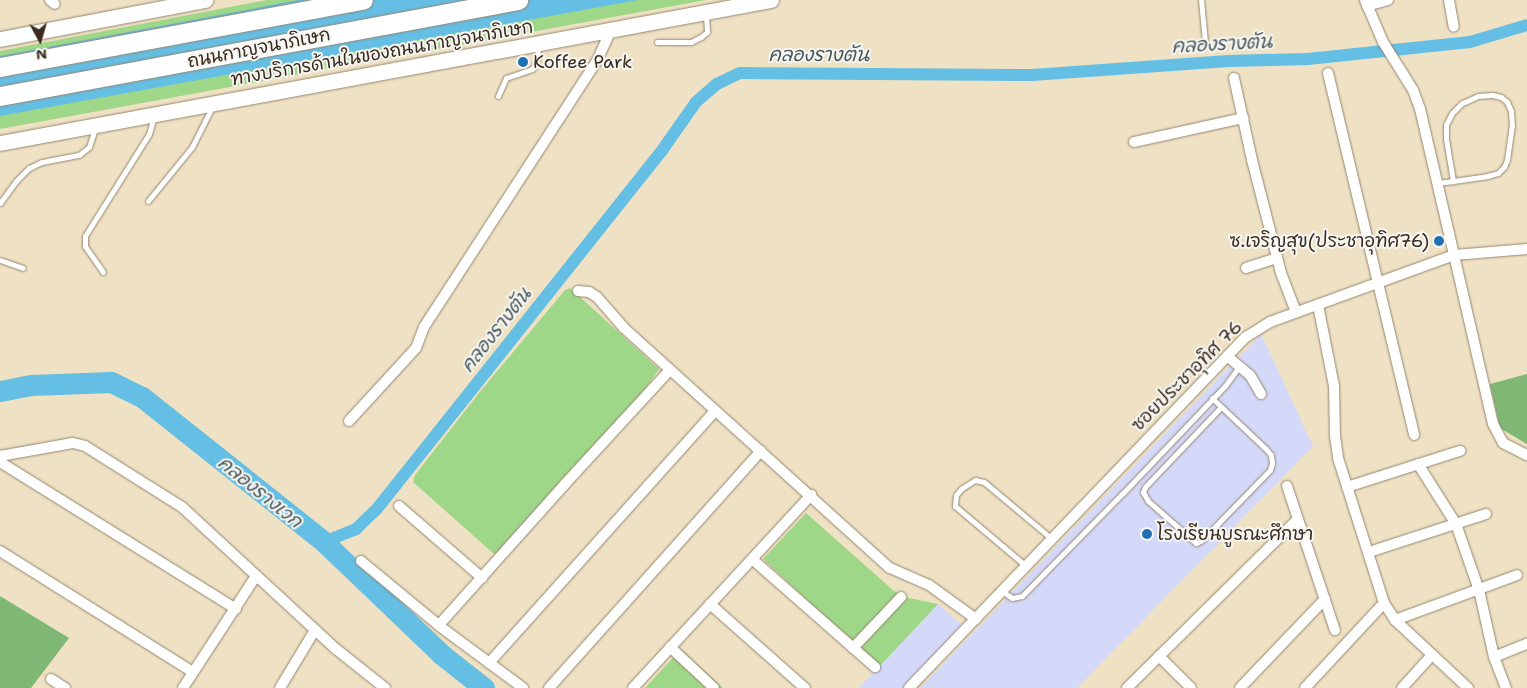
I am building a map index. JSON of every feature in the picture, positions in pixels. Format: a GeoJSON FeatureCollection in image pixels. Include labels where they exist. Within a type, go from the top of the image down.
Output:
{"type":"FeatureCollection","features":[{"type":"Feature","properties":{"kind":"highway","name":"ถนนกาญจนาภิเษก"},"geometry":{"type":"LineString","coordinates":[[0,67],[363,0]]}},
{"type":"Feature","properties":{"kind":"highway","name":"ถนนกาญจนาภิเษก"},"geometry":{"type":"LineString","coordinates":[[0,96],[518,0]]}},
{"type":"Feature","properties":{"kind":"main road"},"geometry":{"type":"LineString","coordinates":[[0,39],[205,0]]}},
{"type":"Feature","properties":{"kind":"main road","name":"ทางบริการด้านในของถนนกาญจนาภิเษก"},"geometry":{"type":"LineString","coordinates":[[0,142],[771,0]]}},
{"type":"Feature","properties":{"kind":"street"},"geometry":{"type":"LineString","coordinates":[[1388,0],[1366,3],[1383,42],[1398,63],[1418,102],[1493,424],[1503,443],[1527,455]]}},
{"type":"Feature","properties":{"kind":"street"},"geometry":{"type":"LineString","coordinates":[[1449,0],[1454,27]]}},
{"type":"Feature","properties":{"kind":"street"},"geometry":{"type":"LineString","coordinates":[[349,422],[416,348],[424,327],[597,61],[611,30]]}},
{"type":"Feature","properties":{"kind":"street"},"geometry":{"type":"LineString","coordinates":[[1328,73],[1414,435]]}},
{"type":"Feature","properties":{"kind":"street"},"geometry":{"type":"LineString","coordinates":[[1234,78],[1283,282],[1296,312]]}},
{"type":"Feature","properties":{"kind":"street"},"geometry":{"type":"LineString","coordinates":[[1134,142],[1243,118]]}},
{"type":"Feature","properties":{"kind":"street","name":"ซอยประชาอุทิศ 76"},"geometry":{"type":"LineString","coordinates":[[909,688],[1227,356],[1258,328],[1296,312],[1454,255],[1527,250]]}},
{"type":"Feature","properties":{"kind":"street"},"geometry":{"type":"LineString","coordinates":[[1246,268],[1277,258]]}},
{"type":"Feature","properties":{"kind":"street"},"geometry":{"type":"LineString","coordinates":[[578,291],[589,292],[597,297],[624,328],[890,568],[929,585],[976,619]]}},
{"type":"Feature","properties":{"kind":"street"},"geometry":{"type":"LineString","coordinates":[[1318,305],[1334,386],[1337,451],[1347,487],[1370,552],[1384,603],[1395,620],[1468,688]]}},
{"type":"Feature","properties":{"kind":"street"},"geometry":{"type":"LineString","coordinates":[[1227,356],[1250,375],[1261,394]]}},
{"type":"Feature","properties":{"kind":"street"},"geometry":{"type":"LineString","coordinates":[[439,625],[564,484],[670,370]]}},
{"type":"Feature","properties":{"kind":"street"},"geometry":{"type":"LineString","coordinates":[[488,663],[715,410]]}},
{"type":"Feature","properties":{"kind":"street"},"geometry":{"type":"LineString","coordinates":[[0,456],[73,443],[85,446],[182,507],[315,630],[385,688]]}},
{"type":"Feature","properties":{"kind":"street"},"geometry":{"type":"LineString","coordinates":[[549,688],[761,451]]}},
{"type":"Feature","properties":{"kind":"street"},"geometry":{"type":"LineString","coordinates":[[1347,487],[1460,451]]}},
{"type":"Feature","properties":{"kind":"street"},"geometry":{"type":"LineString","coordinates":[[0,462],[236,609]]}},
{"type":"Feature","properties":{"kind":"street"},"geometry":{"type":"LineString","coordinates":[[1418,464],[1456,524],[1479,590],[1494,657],[1506,688]]}},
{"type":"Feature","properties":{"kind":"street"},"geometry":{"type":"LineString","coordinates":[[1287,486],[1335,630]]}},
{"type":"Feature","properties":{"kind":"street"},"geometry":{"type":"LineString","coordinates":[[633,688],[811,495]]}},
{"type":"Feature","properties":{"kind":"street"},"geometry":{"type":"LineString","coordinates":[[399,506],[482,578]]}},
{"type":"Feature","properties":{"kind":"street"},"geometry":{"type":"LineString","coordinates":[[1370,552],[1486,514]]}},
{"type":"Feature","properties":{"kind":"street"},"geometry":{"type":"LineString","coordinates":[[1127,688],[1298,519]]}},
{"type":"Feature","properties":{"kind":"street"},"geometry":{"type":"LineString","coordinates":[[0,551],[193,672]]}},
{"type":"Feature","properties":{"kind":"street"},"geometry":{"type":"LineString","coordinates":[[752,559],[875,667]]}},
{"type":"Feature","properties":{"kind":"street"},"geometry":{"type":"LineString","coordinates":[[361,561],[439,625],[523,688]]}},
{"type":"Feature","properties":{"kind":"street"},"geometry":{"type":"LineString","coordinates":[[1395,620],[1479,590],[1517,574]]}},
{"type":"Feature","properties":{"kind":"street"},"geometry":{"type":"LineString","coordinates":[[183,688],[256,576]]}},
{"type":"Feature","properties":{"kind":"street"},"geometry":{"type":"LineString","coordinates":[[853,648],[901,597]]}},
{"type":"Feature","properties":{"kind":"street"},"geometry":{"type":"LineString","coordinates":[[1240,688],[1325,599]]}},
{"type":"Feature","properties":{"kind":"street"},"geometry":{"type":"LineString","coordinates":[[1305,688],[1384,603]]}},
{"type":"Feature","properties":{"kind":"street"},"geometry":{"type":"LineString","coordinates":[[710,604],[805,688]]}},
{"type":"Feature","properties":{"kind":"street"},"geometry":{"type":"LineString","coordinates":[[280,688],[315,630]]}},
{"type":"Feature","properties":{"kind":"street"},"geometry":{"type":"LineString","coordinates":[[1494,657],[1527,644]]}},
{"type":"Feature","properties":{"kind":"street"},"geometry":{"type":"LineString","coordinates":[[670,647],[714,688]]}},
{"type":"Feature","properties":{"kind":"street"},"geometry":{"type":"LineString","coordinates":[[1402,688],[1432,655]]}},
{"type":"Feature","properties":{"kind":"street"},"geometry":{"type":"LineString","coordinates":[[1159,656],[1191,688]]}},
{"type":"Feature","properties":{"kind":"street"},"geometry":{"type":"LineString","coordinates":[[51,679],[65,688]]}},
{"type":"Feature","properties":{"kind":"lane"},"geometry":{"type":"LineString","coordinates":[[1201,0],[1205,42]]}},
{"type":"Feature","properties":{"kind":"lane"},"geometry":{"type":"LineString","coordinates":[[657,42],[691,42],[701,37],[707,32],[706,12]]}},
{"type":"Feature","properties":{"kind":"lane"},"geometry":{"type":"LineString","coordinates":[[498,96],[506,78],[532,69],[537,61],[538,43]]}},
{"type":"Feature","properties":{"kind":"lane"},"geometry":{"type":"LineString","coordinates":[[1438,183],[1453,181],[1498,173],[1504,167],[1507,160],[1512,126],[1511,111],[1507,102],[1501,97],[1492,95],[1478,96],[1462,103],[1452,113],[1446,125],[1446,139],[1453,181]]}},
{"type":"Feature","properties":{"kind":"lane"},"geometry":{"type":"LineString","coordinates":[[148,201],[192,147],[214,103]]}},
{"type":"Feature","properties":{"kind":"lane"},"geometry":{"type":"LineString","coordinates":[[103,272],[85,246],[85,236],[149,134],[155,114]]}},
{"type":"Feature","properties":{"kind":"lane"},"geometry":{"type":"LineString","coordinates":[[0,203],[16,181],[29,168],[42,162],[79,155],[89,147],[96,125]]}},
{"type":"Feature","properties":{"kind":"lane"},"geometry":{"type":"LineString","coordinates":[[0,260],[23,268]]}},
{"type":"Feature","properties":{"kind":"lane"},"geometry":{"type":"LineString","coordinates":[[1002,591],[1012,598],[1022,596],[1212,398],[1239,367]]}},
{"type":"Feature","properties":{"kind":"lane"},"geometry":{"type":"LineString","coordinates":[[1212,398],[1271,454],[1272,463],[1270,470],[1202,540],[1196,543],[1148,501],[1143,492],[1145,487],[1221,407]]}},
{"type":"Feature","properties":{"kind":"lane"},"geometry":{"type":"LineString","coordinates":[[1026,566],[955,506],[956,495],[968,483],[980,480],[1052,539]]}},
{"type":"Feature","properties":{"kind":"shaded area","name":"โรงเรียนบูรณะศึกษา"},"geometry":{"type":"Polygon","coordinates":[[[1261,334],[1313,446],[1077,688],[920,688],[1261,334]]]}},
{"type":"Feature","properties":{"kind":"shaded area"},"geometry":{"type":"Polygon","coordinates":[[[938,604],[963,626],[903,688],[859,688],[938,604]]]}},
{"type":"Feature","properties":{"kind":"green space"},"geometry":{"type":"Polygon","coordinates":[[[267,0],[706,0],[0,129],[0,51],[267,0]]]}},
{"type":"Feature","properties":{"kind":"green space"},"geometry":{"type":"Polygon","coordinates":[[[570,288],[659,369],[645,389],[501,554],[494,554],[413,482],[415,475],[479,393],[565,290],[570,288]]]}},
{"type":"Feature","properties":{"kind":"green space"},"geometry":{"type":"Polygon","coordinates":[[[1527,374],[1527,444],[1500,428],[1490,384],[1527,374]]]}},
{"type":"Feature","properties":{"kind":"green space"},"geometry":{"type":"Polygon","coordinates":[[[806,513],[894,591],[909,598],[938,604],[879,667],[763,559],[806,513]]]}},
{"type":"Feature","properties":{"kind":"green space"},"geometry":{"type":"Polygon","coordinates":[[[0,596],[69,638],[31,688],[0,688],[0,596]]]}},
{"type":"Feature","properties":{"kind":"green space"},"geometry":{"type":"Polygon","coordinates":[[[681,649],[723,688],[645,688],[681,649]]]}},
{"type":"Feature","properties":{"kind":"water"},"geometry":{"type":"Polygon","coordinates":[[[298,0],[638,0],[0,116],[0,56],[298,0]]]}},
{"type":"Feature","properties":{"kind":"waterway","name":"คลองรางตัน"},"geometry":{"type":"LineString","coordinates":[[324,542],[356,529],[376,510],[663,149],[696,102],[717,84],[740,73],[1032,75],[1229,61],[1308,59],[1470,42],[1527,25]]}},
{"type":"Feature","properties":{"kind":"waterway","name":"คลองรางเวก"},"geometry":{"type":"LineString","coordinates":[[0,391],[31,385],[111,382],[142,397],[324,542],[441,654],[484,688]]}},
{"type":"Feature","properties":{"kind":"place","name":"Koffee Park"},"geometry":{"type":"Point","coordinates":[523,62]}},
{"type":"Feature","properties":{"kind":"place","name":"ซ.เจริญสุข(ประชาอุทิศ76)"},"geometry":{"type":"Point","coordinates":[1439,241]}},
{"type":"Feature","properties":{"kind":"place","name":"โรงเรียนบูรณะศึกษา"},"geometry":{"type":"Point","coordinates":[1147,534]}}]}
